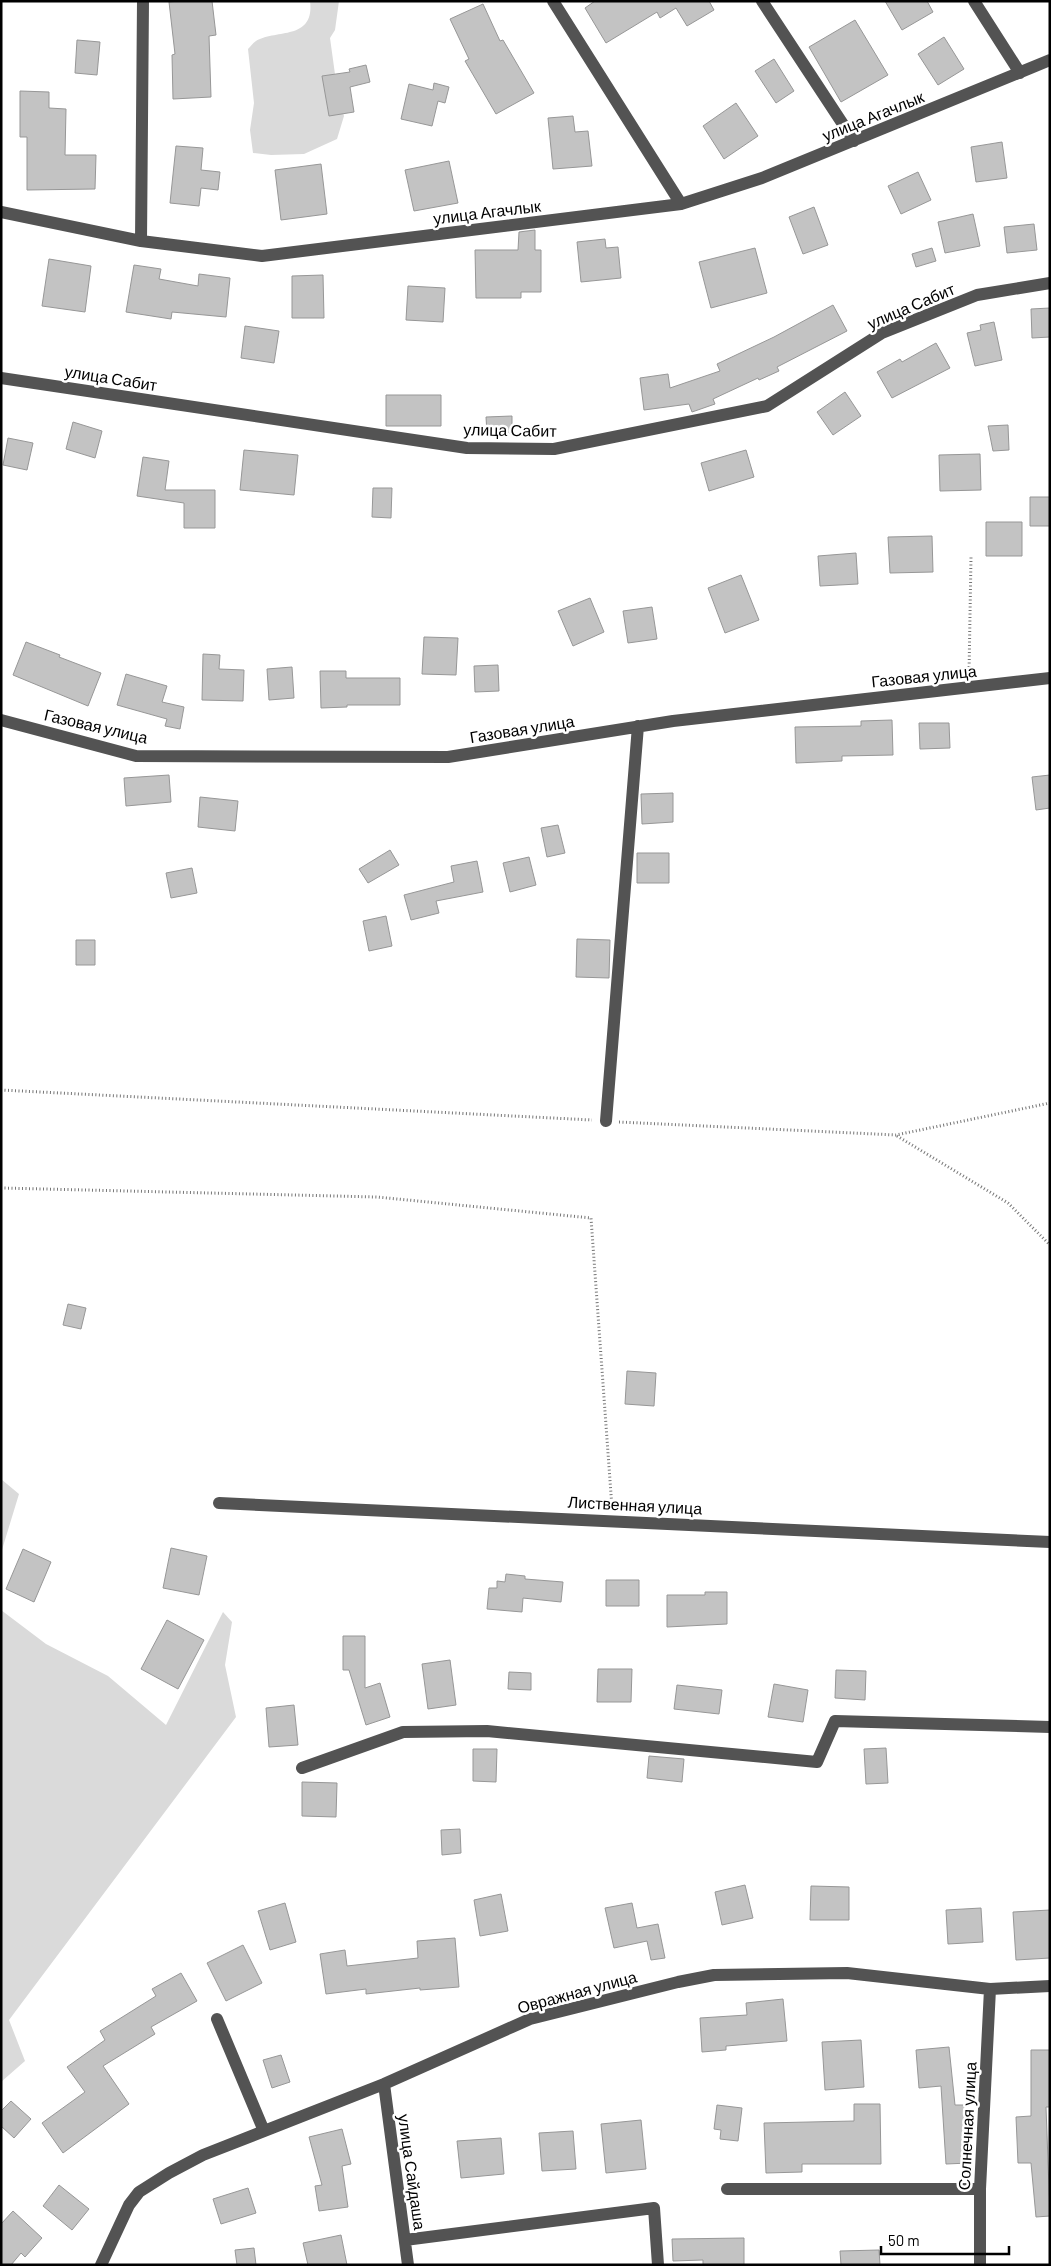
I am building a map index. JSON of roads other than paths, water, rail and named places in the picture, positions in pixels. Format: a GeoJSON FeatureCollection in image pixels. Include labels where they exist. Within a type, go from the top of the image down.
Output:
{"type":"FeatureCollection","features":[{"type":"Feature","properties":{"kind":"street"},"geometry":{"type":"LineString","coordinates":[[141,241],[143,1]]}},
{"type":"Feature","properties":{"kind":"street"},"geometry":{"type":"LineString","coordinates":[[553,1],[682,204]]}},
{"type":"Feature","properties":{"kind":"street"},"geometry":{"type":"LineString","coordinates":[[762,1],[854,141]]}},
{"type":"Feature","properties":{"kind":"street"},"geometry":{"type":"LineString","coordinates":[[974,1],[1020,73]]}},
{"type":"Feature","properties":{"kind":"street","name":"улица Агачлык"},"geometry":{"type":"LineString","coordinates":[[1,212],[141,241],[262,256],[682,204],[762,178],[1050,60]]}},
{"type":"Feature","properties":{"kind":"street","name":"улица Сабит"},"geometry":{"type":"LineString","coordinates":[[1,378],[467,448],[554,449],[767,406],[882,333],[976,295],[1050,284]]}},
{"type":"Feature","properties":{"kind":"street","name":"Газовая улица"},"geometry":{"type":"LineString","coordinates":[[1,720],[136,756],[448,758],[673,720],[1050,678]]}},
{"type":"Feature","properties":{"kind":"street"},"geometry":{"type":"LineString","coordinates":[[606,1121],[638,726]]}},
{"type":"Feature","properties":{"kind":"street","name":"Лиственная улица"},"geometry":{"type":"LineString","coordinates":[[219,1503],[1050,1542]]}},
{"type":"Feature","properties":{"kind":"street"},"geometry":{"type":"LineString","coordinates":[[302,1768],[403,1732],[487,1731],[817,1762],[835,1721],[1050,1727]]}},
{"type":"Feature","properties":{"kind":"street","name":"Овражная улица"},"geometry":{"type":"LineString","coordinates":[[101,2265],[129,2204],[139,2192],[203,2154],[384,2084],[530,2019],[678,1982],[714,1975],[847,1973],[990,1989],[1050,1986]]}},
{"type":"Feature","properties":{"kind":"street","name":"Солнечная улица"},"geometry":{"type":"LineString","coordinates":[[980,2265],[980,2189],[990,1989]]}},
{"type":"Feature","properties":{"kind":"street"},"geometry":{"type":"LineString","coordinates":[[216,2019],[264,2130]]}},
{"type":"Feature","properties":{"kind":"street","name":"улица Сайдаша"},"geometry":{"type":"LineString","coordinates":[[384,2084],[408,2265]]}},
{"type":"Feature","properties":{"kind":"street"},"geometry":{"type":"LineString","coordinates":[[727,2189],[980,2189]]}},
{"type":"Feature","properties":{"kind":"street"},"geometry":{"type":"LineString","coordinates":[[405,2240],[654,2208],[658,2265]]}}]}
